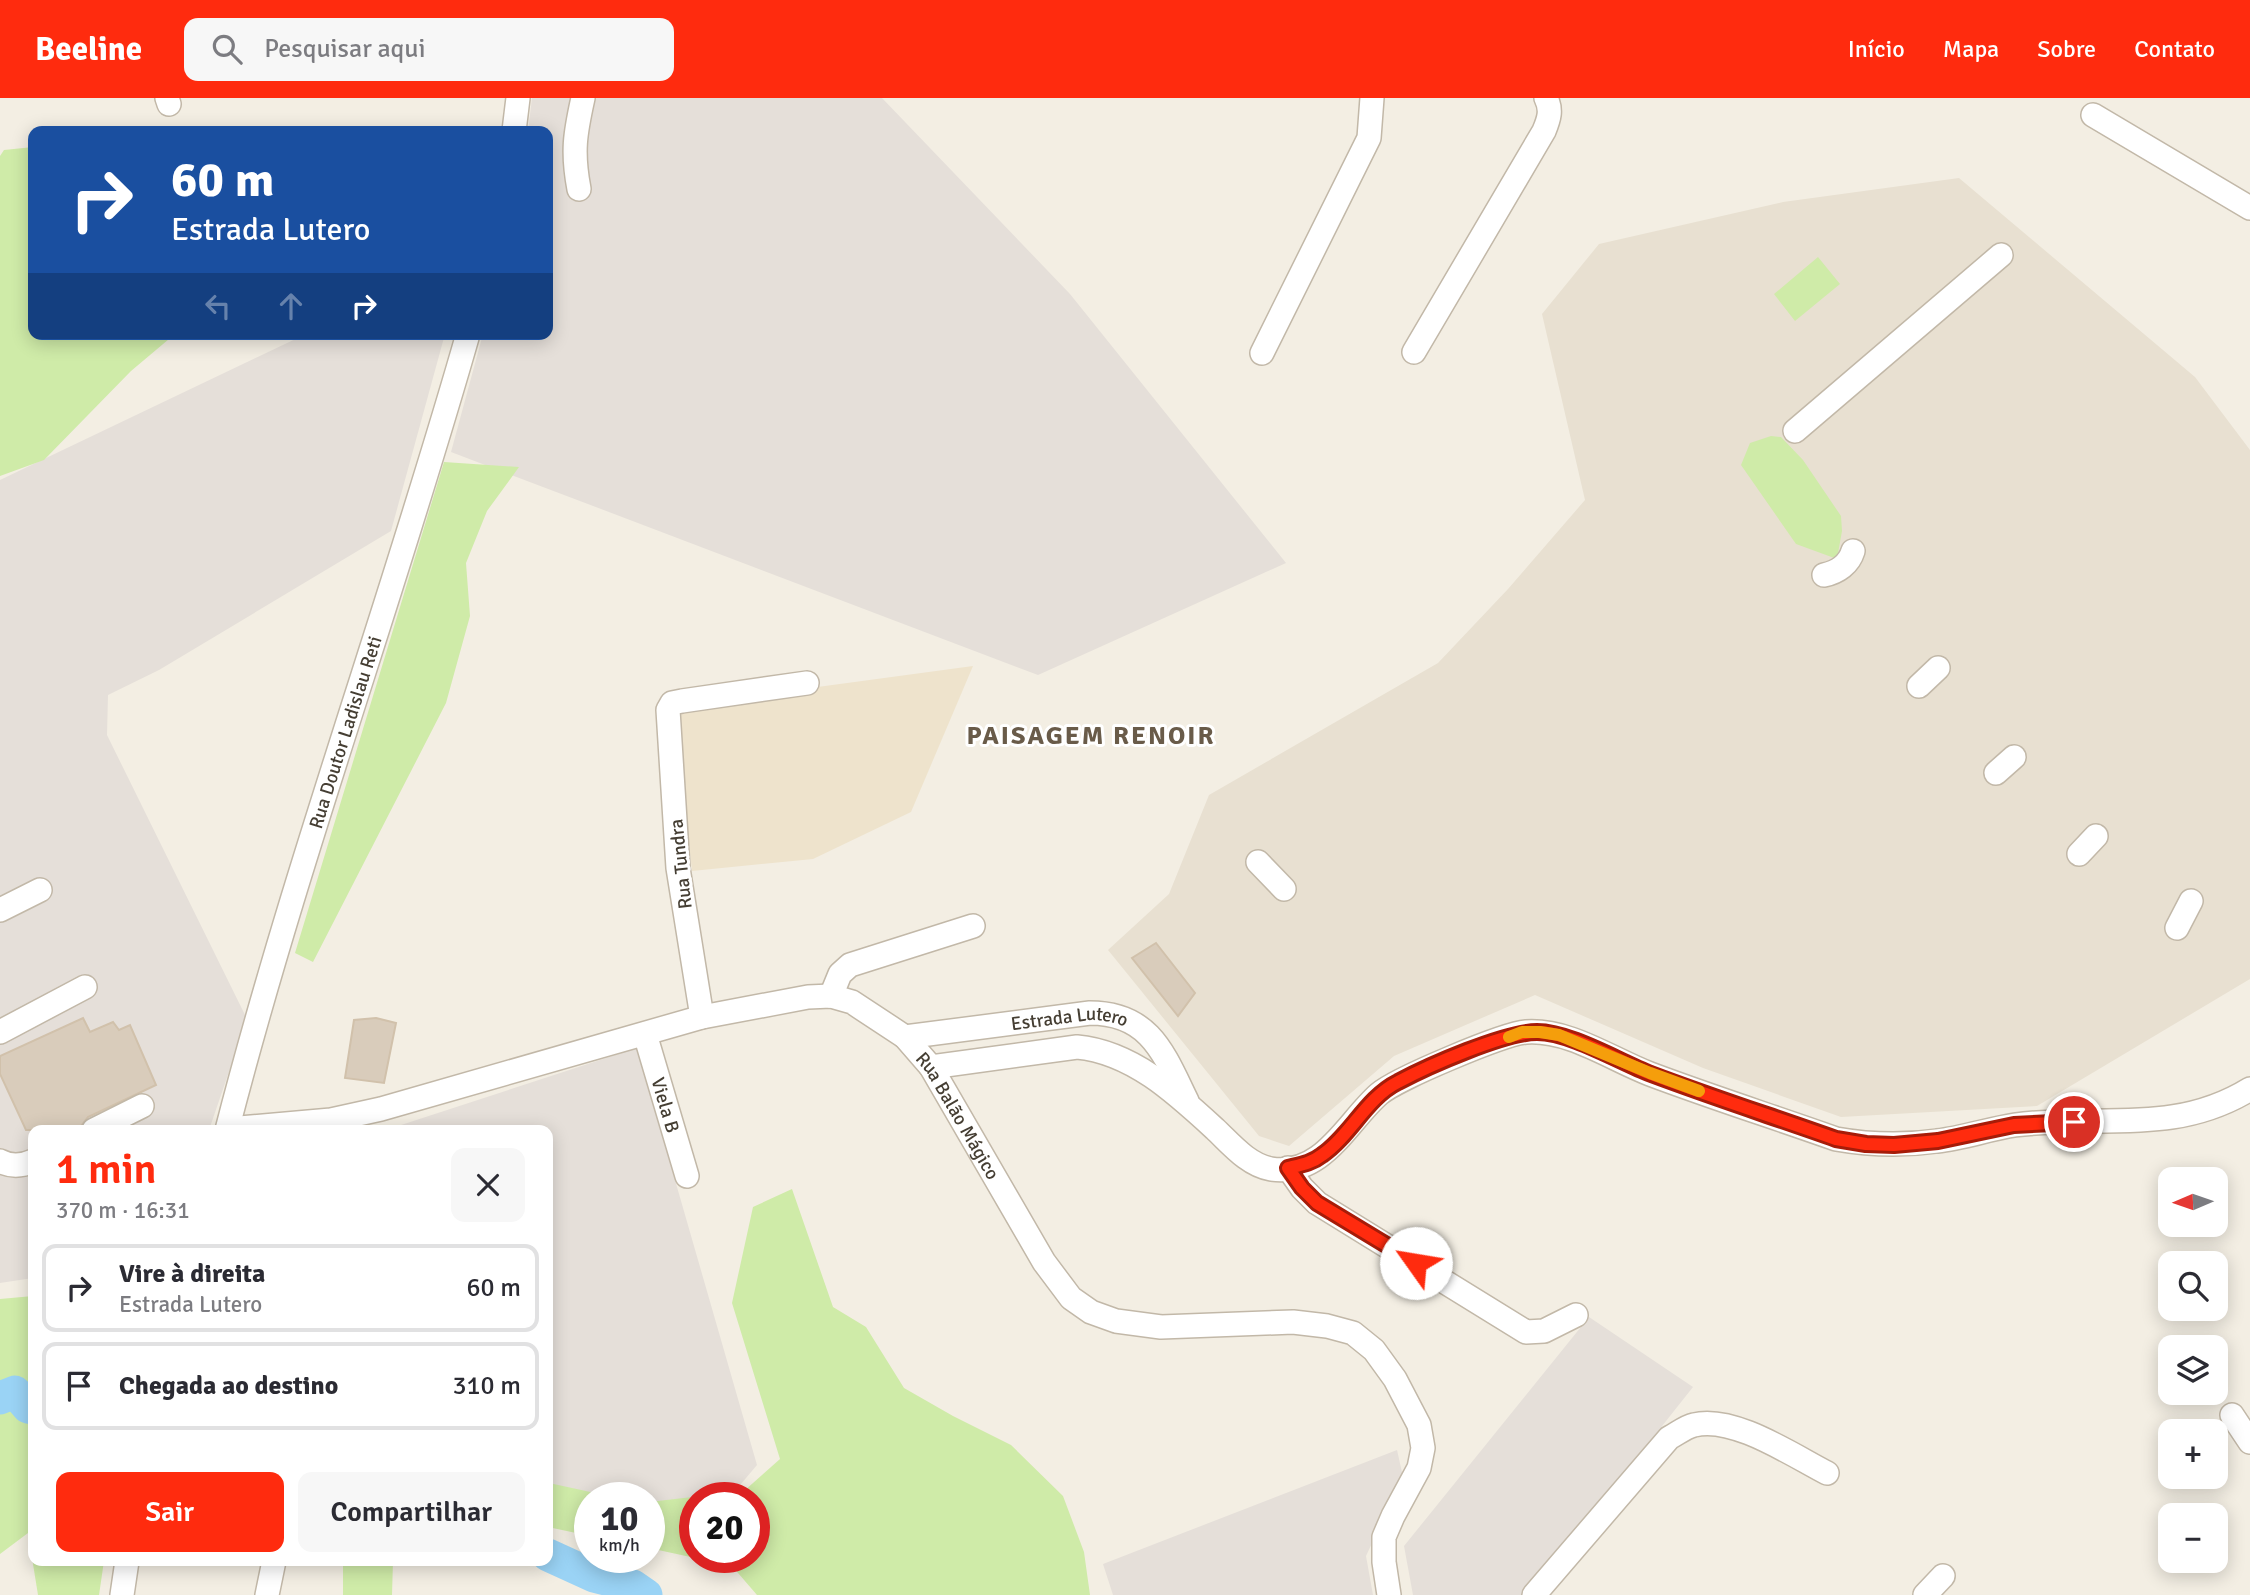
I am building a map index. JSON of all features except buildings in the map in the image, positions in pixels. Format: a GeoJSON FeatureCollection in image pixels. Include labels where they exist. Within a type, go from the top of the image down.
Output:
{"type":"FeatureCollection","features":[{"type":"Feature","properties":{"kind":"street"},"geometry":{"type":"LineString","coordinates":[[515,126],[518,98]]}},
{"type":"Feature","properties":{"kind":"street"},"geometry":{"type":"LineString","coordinates":[[579,189],[573,140],[583,98]]}},
{"type":"Feature","properties":{"kind":"street"},"geometry":{"type":"LineString","coordinates":[[1262,353],[1368,138],[1373,98]]}},
{"type":"Feature","properties":{"kind":"street"},"geometry":{"type":"LineString","coordinates":[[1414,352],[1544,131],[1550,117],[1550,106],[1546,98]]}},
{"type":"Feature","properties":{"kind":"street"},"geometry":{"type":"LineString","coordinates":[[2093,115],[2250,208]]}},
{"type":"Feature","properties":{"kind":"street"},"geometry":{"type":"LineString","coordinates":[[1795,431],[2001,255]]}},
{"type":"Feature","properties":{"kind":"street","name":"Rua Doutor Ladislau Reti"},"geometry":{"type":"LineString","coordinates":[[229,1125],[247,1052],[302,868],[434,453],[466,340]]}},
{"type":"Feature","properties":{"kind":"street"},"geometry":{"type":"LineString","coordinates":[[1825,575],[1848,562],[1853,551]]}},
{"type":"Feature","properties":{"kind":"street"},"geometry":{"type":"LineString","coordinates":[[1919,686],[1938,668]]}},
{"type":"Feature","properties":{"kind":"street","name":"Rua Tundra"},"geometry":{"type":"LineString","coordinates":[[702,1017],[678,868],[668,710],[672,703],[682,701],[807,683]]}},
{"type":"Feature","properties":{"kind":"street"},"geometry":{"type":"LineString","coordinates":[[1996,773],[2014,757]]}},
{"type":"Feature","properties":{"kind":"street"},"geometry":{"type":"LineString","coordinates":[[2079,854],[2096,836]]}},
{"type":"Feature","properties":{"kind":"street"},"geometry":{"type":"LineString","coordinates":[[1258,862],[1284,889]]}},
{"type":"Feature","properties":{"kind":"street"},"geometry":{"type":"LineString","coordinates":[[0,910],[40,890]]}},
{"type":"Feature","properties":{"kind":"street"},"geometry":{"type":"LineString","coordinates":[[2177,928],[2191,901]]}},
{"type":"Feature","properties":{"kind":"street"},"geometry":{"type":"LineString","coordinates":[[831,996],[840,974],[850,965],[973,926]]}},
{"type":"Feature","properties":{"kind":"street"},"geometry":{"type":"LineString","coordinates":[[0,1032],[85,987]]}},
{"type":"Feature","properties":{"kind":"street","name":"Rua Balão Mágico"},"geometry":{"type":"LineString","coordinates":[[275,1125],[331,1119],[381,1109],[702,1017],[808,997],[831,996],[852,1002],[905,1037],[931,1067],[1044,1262],[1071,1298],[1091,1312],[1116,1321],[1161,1326],[1293,1322],[1327,1326],[1353,1333],[1374,1350],[1395,1379],[1419,1425],[1423,1448],[1419,1468],[1392,1516],[1384,1537],[1384,1562],[1390,1595]]}},
{"type":"Feature","properties":{"kind":"street","name":"Estrada Lutero"},"geometry":{"type":"LineString","coordinates":[[905,1037],[1107,1013],[1126,1018],[1142,1027],[1168,1062],[1188,1104]]}},
{"type":"Feature","properties":{"kind":"street"},"geometry":{"type":"LineString","coordinates":[[1110,1053],[1142,1027]]}},
{"type":"Feature","properties":{"kind":"street","name":"Estrada Lutero"},"geometry":{"type":"LineString","coordinates":[[931,1067],[1077,1047],[1110,1053],[1133,1064],[1188,1104],[1255,1164],[1272,1169],[1307,1164],[1324,1154],[1380,1093],[1397,1082],[1522,1032],[1559,1035],[1662,1078],[1836,1139],[1866,1144],[1894,1145],[1938,1141],[2014,1125],[2153,1120],[2190,1115],[2220,1105],[2250,1089]]}},
{"type":"Feature","properties":{"kind":"street","name":"Viela B"},"geometry":{"type":"LineString","coordinates":[[645,1034],[687,1176]]}},
{"type":"Feature","properties":{"kind":"street"},"geometry":{"type":"LineString","coordinates":[[104,1125],[142,1106]]}},
{"type":"Feature","properties":{"kind":"street"},"geometry":{"type":"LineString","coordinates":[[0,1161],[6,1164],[28,1163]]}},
{"type":"Feature","properties":{"kind":"street"},"geometry":{"type":"LineString","coordinates":[[1288,1168],[1317,1203],[1526,1332],[1544,1331],[1576,1315]]}},
{"type":"Feature","properties":{"kind":"street"},"geometry":{"type":"LineString","coordinates":[[2232,1415],[2250,1442]]}},
{"type":"Feature","properties":{"kind":"street"},"geometry":{"type":"LineString","coordinates":[[1534,1595],[1669,1438],[1691,1425],[1714,1422],[1739,1428],[1827,1473]]}},
{"type":"Feature","properties":{"kind":"street"},"geometry":{"type":"LineString","coordinates":[[122,1595],[126,1566]]}},
{"type":"Feature","properties":{"kind":"street"},"geometry":{"type":"LineString","coordinates":[[267,1595],[273,1566]]}},
{"type":"Feature","properties":{"kind":"street"},"geometry":{"type":"LineString","coordinates":[[1924,1595],[1942,1576]]}},
{"type":"Feature","properties":{"kind":"shaded area"},"geometry":{"type":"Polygon","coordinates":[[[532,98],[882,98],[1070,294],[1286,563],[1038,675],[451,452],[481,340],[553,340],[553,126],[529,126],[532,98]]]}},
{"type":"Feature","properties":{"kind":"shaded area"},"geometry":{"type":"Polygon","coordinates":[[[1959,178],[2195,377],[2250,450],[2250,979],[2037,1106],[1841,1117],[1703,1068],[1535,995],[1394,1056],[1289,1146],[1259,1136],[1108,950],[1169,894],[1209,795],[1438,663],[1508,589],[1585,500],[1542,314],[1599,244],[1783,202],[1959,178]]]}},
{"type":"Feature","properties":{"kind":"shaded area"},"geometry":{"type":"Polygon","coordinates":[[[293,340],[443,340],[391,531],[159,670],[108,695],[107,735],[247,1019],[211,1125],[28,1125],[28,1279],[0,1283],[0,480],[293,340]]]}},
{"type":"Feature","properties":{"kind":"shaded area"},"geometry":{"type":"Polygon","coordinates":[[[973,666],[911,812],[813,859],[692,871],[676,724],[683,705],[973,666]]]}},
{"type":"Feature","properties":{"kind":"shaded area"},"geometry":{"type":"Polygon","coordinates":[[[637,1048],[757,1465],[743,1482],[679,1482],[679,1503],[665,1508],[665,1482],[574,1482],[574,1499],[553,1499],[553,1125],[401,1125],[637,1048]]]}},
{"type":"Feature","properties":{"kind":"shaded area"},"geometry":{"type":"Polygon","coordinates":[[[1589,1317],[1693,1387],[1528,1595],[1413,1595],[1404,1546],[1589,1317]]]}},
{"type":"Feature","properties":{"kind":"shaded area"},"geometry":{"type":"Polygon","coordinates":[[[1397,1450],[1403,1477],[1366,1556],[1373,1595],[1113,1595],[1103,1564],[1397,1450]]]}},
{"type":"Feature","properties":{"kind":"green space"},"geometry":{"type":"Polygon","coordinates":[[[28,148],[28,340],[168,340],[131,371],[44,460],[0,476],[0,156],[4,150],[28,148]]]}},
{"type":"Feature","properties":{"kind":"green space"},"geometry":{"type":"Polygon","coordinates":[[[1818,257],[1840,284],[1795,321],[1774,294],[1818,257]]]}},
{"type":"Feature","properties":{"kind":"green space"},"geometry":{"type":"Polygon","coordinates":[[[1771,436],[1781,437],[1803,460],[1841,516],[1842,531],[1837,559],[1796,544],[1741,465],[1750,443],[1771,436]]]}},
{"type":"Feature","properties":{"kind":"green space"},"geometry":{"type":"Polygon","coordinates":[[[444,462],[519,467],[487,511],[466,563],[470,616],[446,703],[313,962],[295,953],[444,462]]]}},
{"type":"Feature","properties":{"kind":"green space"},"geometry":{"type":"Polygon","coordinates":[[[792,1189],[833,1307],[866,1327],[904,1388],[1011,1445],[1063,1496],[1084,1552],[1090,1595],[757,1595],[738,1573],[770,1573],[770,1482],[754,1482],[780,1459],[732,1303],[753,1207],[792,1189]]]}},
{"type":"Feature","properties":{"kind":"green space"},"geometry":{"type":"Polygon","coordinates":[[[28,1296],[28,1533],[0,1554],[0,1299],[28,1296]]]}},
{"type":"Feature","properties":{"kind":"green space"},"geometry":{"type":"Polygon","coordinates":[[[553,1484],[574,1488],[574,1533],[553,1528],[553,1484]]]}},
{"type":"Feature","properties":{"kind":"green space"},"geometry":{"type":"Polygon","coordinates":[[[679,1499],[679,1555],[665,1551],[665,1500],[679,1499]]]}},
{"type":"Feature","properties":{"kind":"green space"},"geometry":{"type":"Polygon","coordinates":[[[33,1566],[103,1566],[99,1595],[38,1595],[33,1566]]]}},
{"type":"Feature","properties":{"kind":"green space"},"geometry":{"type":"Polygon","coordinates":[[[343,1566],[393,1566],[392,1595],[343,1595],[343,1566]]]}},
{"type":"Feature","properties":{"kind":"waterway"},"geometry":{"type":"LineString","coordinates":[[0,1398],[15,1392],[28,1407]]}},
{"type":"Feature","properties":{"kind":"waterway"},"geometry":{"type":"LineString","coordinates":[[553,1557],[594,1576],[633,1586],[646,1595]]}},
{"type":"Feature","properties":{"kind":"slow traffic"},"geometry":{"type":"LineString","coordinates":[[1509,1037],[1522,1032],[1559,1035],[1699,1091]]}},
{"type":"Feature","properties":{"kind":"district","name":"PAISAGEM RENOIR"},"geometry":{"type":"Point","coordinates":[1091,735]}},
{"type":"Feature","properties":{"kind":"route"},"geometry":{"type":"LineString","coordinates":[[1416,1263],[1317,1203],[1288,1168],[1307,1164],[1324,1154],[1380,1093],[1397,1082],[1522,1032],[1559,1035],[1650,1073],[1836,1139],[1866,1144],[1894,1145],[1938,1141],[2014,1125],[2074,1122]]}}]}
